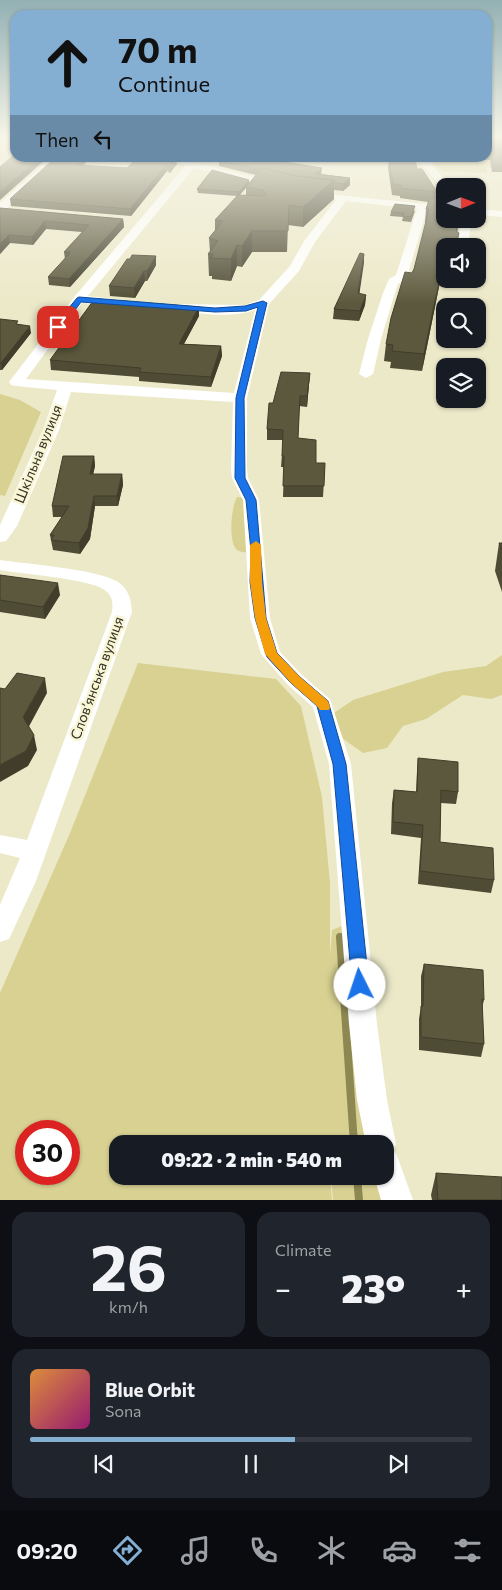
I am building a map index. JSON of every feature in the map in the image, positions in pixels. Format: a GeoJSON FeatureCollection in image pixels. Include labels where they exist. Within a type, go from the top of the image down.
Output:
{"type":"FeatureCollection","features":[{"type":"Feature","properties":{"kind":"street"},"geometry":{"type":"LineString","coordinates":[[3,211],[22,192]]}},
{"type":"Feature","properties":{"kind":"street"},"geometry":{"type":"LineString","coordinates":[[79,300],[168,192]]}},
{"type":"Feature","properties":{"kind":"street"},"geometry":{"type":"LineString","coordinates":[[324,195],[436,208]]}},
{"type":"Feature","properties":{"kind":"street"},"geometry":{"type":"LineString","coordinates":[[166,306],[215,310],[246,309],[263,303],[295,268],[310,241],[342,197]]}},
{"type":"Feature","properties":{"kind":"street"},"geometry":{"type":"LineString","coordinates":[[366,374],[373,340],[387,298],[393,282],[401,277],[423,207]]}},
{"type":"Feature","properties":{"kind":"street"},"geometry":{"type":"LineString","coordinates":[[486,213],[502,214]]}},
{"type":"Feature","properties":{"kind":"street"},"geometry":{"type":"LineString","coordinates":[[125,221],[144,223]]}},
{"type":"Feature","properties":{"kind":"street"},"geometry":{"type":"LineString","coordinates":[[79,300],[128,303]]}},
{"type":"Feature","properties":{"kind":"street","name":"Шкільна вулиця"},"geometry":{"type":"LineString","coordinates":[[0,537],[8,526],[51,430],[65,387],[16,382],[79,300]]}},
{"type":"Feature","properties":{"kind":"street"},"geometry":{"type":"LineString","coordinates":[[263,303],[240,398],[240,478],[251,500],[260,618],[271,654],[295,680],[323,704],[340,764],[364,1024],[372,1100],[378,1135]]}},
{"type":"Feature","properties":{"kind":"street"},"geometry":{"type":"LineString","coordinates":[[65,387],[240,398]]}},
{"type":"Feature","properties":{"kind":"street","name":"Словʼянська вулиця"},"geometry":{"type":"LineString","coordinates":[[0,565],[93,579],[112,586],[122,598],[122,612],[35,851],[24,881],[0,931]]}},
{"type":"Feature","properties":{"kind":"street"},"geometry":{"type":"LineString","coordinates":[[0,844],[35,851]]}},
{"type":"Feature","properties":{"kind":"street"},"geometry":{"type":"LineString","coordinates":[[392,1185],[397,1200]]}},
{"type":"Feature","properties":{"kind":"shaded area"},"geometry":{"type":"Polygon","coordinates":[[[0,394],[20,400],[41,412],[5,496],[0,495],[0,394]]]}},
{"type":"Feature","properties":{"kind":"shaded area"},"geometry":{"type":"Polygon","coordinates":[[[237,497],[247,498],[249,553],[237,550],[232,540],[232,516],[237,497]]]}},
{"type":"Feature","properties":{"kind":"shaded area"},"geometry":{"type":"Polygon","coordinates":[[[502,655],[502,695],[491,699],[463,695],[426,719],[403,726],[387,748],[363,753],[335,733],[331,715],[353,700],[443,672],[486,666],[502,655]]]}},
{"type":"Feature","properties":{"kind":"shaded area"},"geometry":{"type":"Polygon","coordinates":[[[138,663],[276,679],[301,706],[322,797],[330,883],[330,956],[332,930],[344,925],[373,1135],[109,1135],[109,1185],[331,1185],[332,1200],[0,1200],[0,993],[70,833],[138,663]]]}},
{"type":"Feature","properties":{"kind":"shaded area"},"geometry":{"type":"Polygon","coordinates":[[[332,1185],[383,1185],[387,1200],[333,1200],[332,1185]]]}},
{"type":"Feature","properties":{"kind":"building"},"geometry":{"type":"Polygon","coordinates":[[[18,192],[144,192],[130,209],[10,199],[18,192]]]}},
{"type":"Feature","properties":{"kind":"building"},"geometry":{"type":"Polygon","coordinates":[[[320,192],[303,207],[289,205],[288,231],[252,231],[242,246],[237,245],[231,259],[211,258],[213,254],[208,254],[218,241],[209,238],[223,221],[215,220],[238,195],[265,196],[266,193],[320,192]]]}},
{"type":"Feature","properties":{"kind":"building"},"geometry":{"type":"Polygon","coordinates":[[[430,198],[436,198],[436,228],[456,228],[456,231],[459,233],[458,238],[436,238],[436,288],[438,288],[424,354],[392,351],[393,345],[386,344],[391,318],[405,272],[412,273],[414,269],[429,209],[426,209],[430,198]]]}},
{"type":"Feature","properties":{"kind":"building"},"geometry":{"type":"Polygon","coordinates":[[[395,204],[415,206],[411,217],[403,216],[404,213],[391,212],[395,204]]]}},
{"type":"Feature","properties":{"kind":"building"},"geometry":{"type":"Polygon","coordinates":[[[0,208],[123,219],[69,279],[48,277],[70,252],[64,252],[89,225],[45,221],[32,237],[9,235],[0,244],[0,208]]]}},
{"type":"Feature","properties":{"kind":"building"},"geometry":{"type":"Polygon","coordinates":[[[360,253],[364,254],[358,293],[366,295],[360,311],[334,309],[360,253]]]}},
{"type":"Feature","properties":{"kind":"building"},"geometry":{"type":"Polygon","coordinates":[[[132,255],[156,256],[134,288],[109,286],[127,259],[130,259],[132,255]]]}},
{"type":"Feature","properties":{"kind":"building"},"geometry":{"type":"Polygon","coordinates":[[[97,299],[199,307],[179,344],[221,346],[211,377],[139,372],[141,368],[50,360],[93,301],[97,299]]]}},
{"type":"Feature","properties":{"kind":"building"},"geometry":{"type":"Polygon","coordinates":[[[0,319],[18,321],[16,324],[30,326],[1,363],[0,363],[0,319]]]}},
{"type":"Feature","properties":{"kind":"building"},"geometry":{"type":"Polygon","coordinates":[[[281,372],[310,373],[307,396],[300,396],[298,438],[316,440],[316,463],[325,463],[324,486],[283,486],[283,430],[267,429],[269,403],[273,403],[281,372]]]}},
{"type":"Feature","properties":{"kind":"building"},"geometry":{"type":"Polygon","coordinates":[[[63,456],[94,456],[90,474],[122,474],[117,496],[94,496],[88,528],[79,543],[51,540],[54,535],[50,535],[69,506],[52,506],[63,456]]]}},
{"type":"Feature","properties":{"kind":"building"},"geometry":{"type":"Polygon","coordinates":[[[0,575],[58,583],[43,607],[0,600],[0,575]]]}},
{"type":"Feature","properties":{"kind":"building"},"geometry":{"type":"Polygon","coordinates":[[[17,673],[45,678],[23,717],[34,735],[26,751],[0,765],[0,688],[5,689],[17,673]]]}},
{"type":"Feature","properties":{"kind":"building"},"geometry":{"type":"Polygon","coordinates":[[[418,758],[458,762],[458,792],[441,790],[440,842],[493,848],[494,880],[420,871],[423,825],[393,822],[394,790],[417,792],[418,758]]]}},
{"type":"Feature","properties":{"kind":"building"},"geometry":{"type":"Polygon","coordinates":[[[424,964],[483,970],[484,1044],[421,1037],[424,964]]]}},
{"type":"Feature","properties":{"kind":"building"},"geometry":{"type":"Polygon","coordinates":[[[436,1173],[502,1177],[502,1200],[438,1200],[436,1173]]]}},
{"type":"Feature","properties":{"kind":"waterway"},"geometry":{"type":"LineString","coordinates":[[340,937],[353,1135]]}},
{"type":"Feature","properties":{"kind":"waterway"},"geometry":{"type":"LineString","coordinates":[[358,1185],[359,1200]]}},
{"type":"Feature","properties":{"kind":"slow traffic"},"geometry":{"type":"LineString","coordinates":[[256,545],[256,582],[260,618],[271,654],[324,707]]}},
{"type":"Feature","properties":{"kind":"route"},"geometry":{"type":"LineString","coordinates":[[58,327],[79,300],[215,310],[246,309],[263,303],[240,398],[240,478],[251,500],[260,618],[271,654],[295,680],[323,704],[340,764],[360,985]]}}]}
